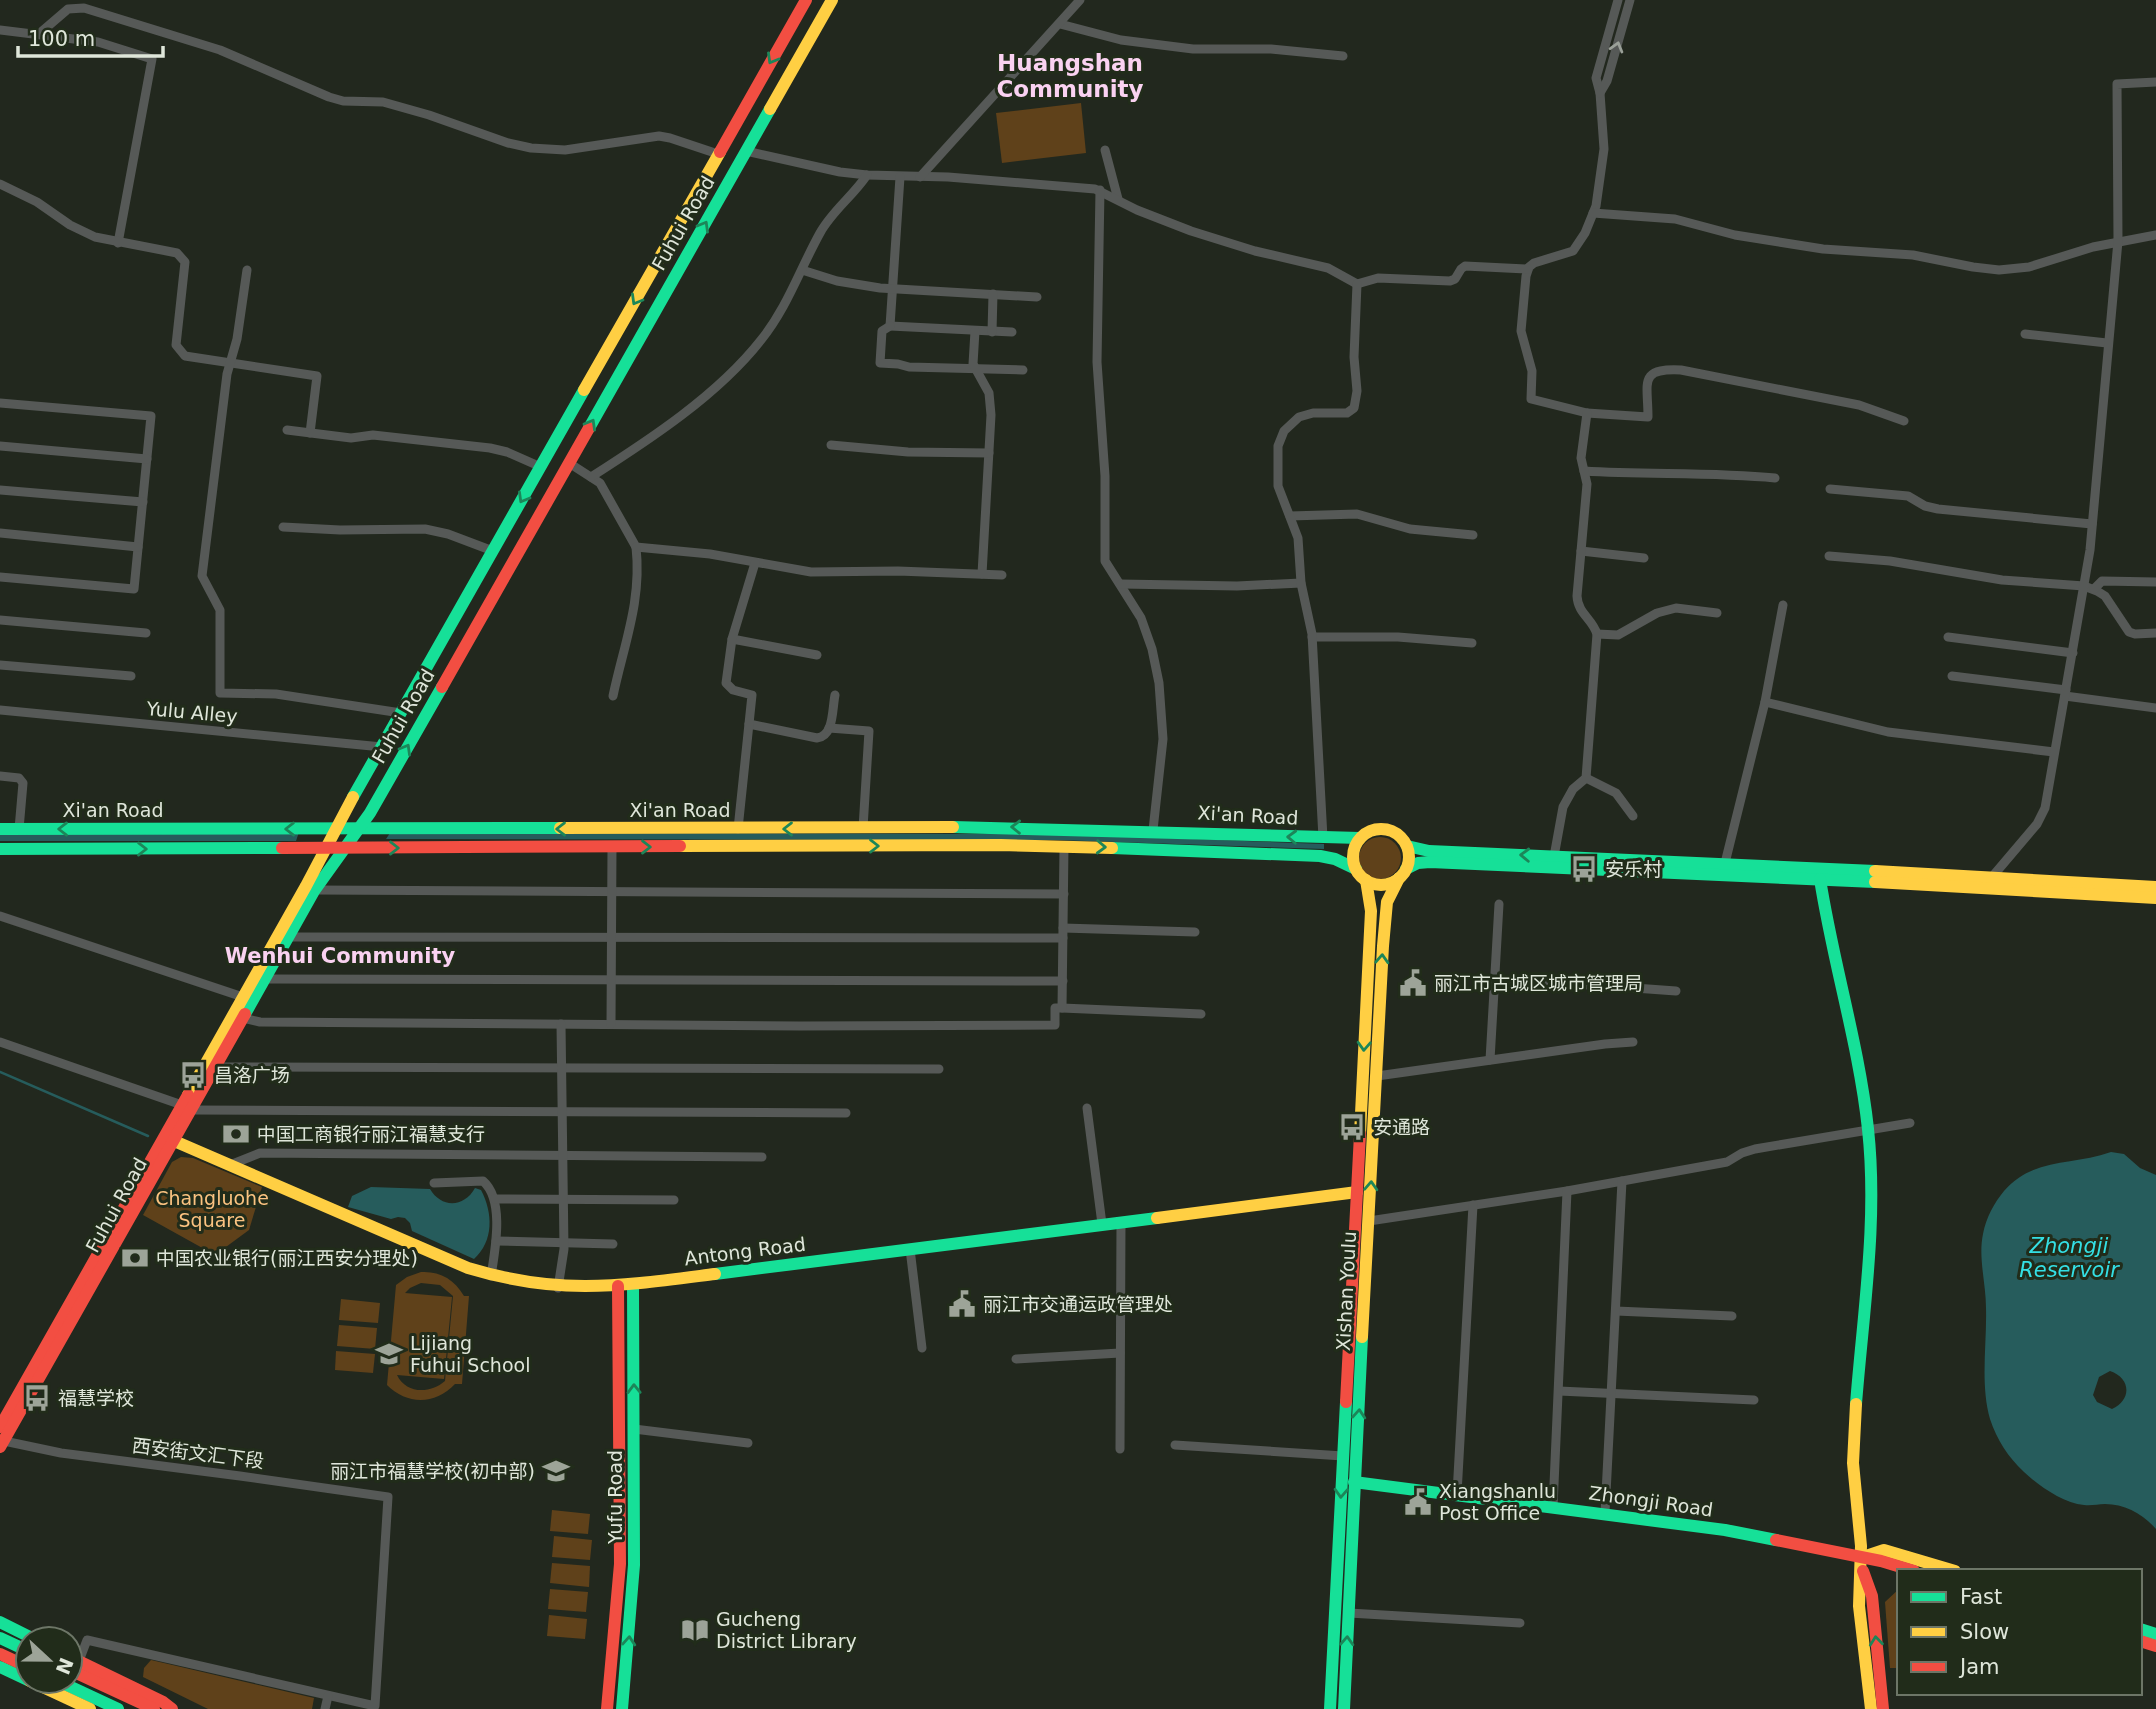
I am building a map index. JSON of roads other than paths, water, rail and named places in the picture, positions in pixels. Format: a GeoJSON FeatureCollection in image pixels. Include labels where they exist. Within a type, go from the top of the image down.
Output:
{"type":"FeatureCollection","features":[{"type":"Feature","properties":{"kind":"street","name":"Fuhui Road"},"geometry":{"type":"LineString","coordinates":[[0,1427],[187,1108],[243,997],[336,829],[806,0]]}},
{"type":"Feature","properties":{"kind":"street","name":"Fuhui Road"},"geometry":{"type":"LineString","coordinates":[[187,1108],[215,1067],[315,890],[370,813],[832,0]]}},
{"type":"Feature","properties":{"kind":"street"},"geometry":{"type":"LineString","coordinates":[[920,177],[1080,0]]}},
{"type":"Feature","properties":{"kind":"street"},"geometry":{"type":"LineString","coordinates":[[1618,0],[1596,78],[1600,93],[1604,149],[1593,213],[1585,233],[1573,251],[1534,263],[1528,269],[1521,331],[1532,371],[1531,399],[1587,413],[1647,417],[1648,378],[1656,370],[1668,370],[1692,372],[1859,405],[1904,421]]}},
{"type":"Feature","properties":{"kind":"street"},"geometry":{"type":"LineString","coordinates":[[1600,93],[1607,80],[1630,0]]}},
{"type":"Feature","properties":{"kind":"street"},"geometry":{"type":"LineString","coordinates":[[40,33],[68,9],[84,8],[220,50],[328,97],[343,101],[383,102],[519,146],[565,150],[659,136],[718,154]]}},
{"type":"Feature","properties":{"kind":"street"},"geometry":{"type":"LineString","coordinates":[[1060,24],[1121,40],[1193,50],[1271,49],[1343,56]]}},
{"type":"Feature","properties":{"kind":"street"},"geometry":{"type":"LineString","coordinates":[[0,30],[98,42],[152,59],[118,243]]}},
{"type":"Feature","properties":{"kind":"street"},"geometry":{"type":"LineString","coordinates":[[1984,881],[2037,824],[2043,813],[2073,653],[2092,524],[2118,241],[2118,84],[2156,82]]}},
{"type":"Feature","properties":{"kind":"street"},"geometry":{"type":"LineString","coordinates":[[1105,150],[1118,200]]}},
{"type":"Feature","properties":{"kind":"street"},"geometry":{"type":"LineString","coordinates":[[746,151],[840,172],[867,175],[948,177],[1100,190],[1137,210],[1191,231],[1255,251],[1328,268],[1357,284],[1378,278],[1450,281],[1455,279],[1465,266],[1528,269]]}},
{"type":"Feature","properties":{"kind":"street"},"geometry":{"type":"LineString","coordinates":[[591,477],[649,440],[738,366],[771,327],[788,300],[826,223],[867,175]]}},
{"type":"Feature","properties":{"kind":"street"},"geometry":{"type":"LineString","coordinates":[[890,326],[900,177]]}},
{"type":"Feature","properties":{"kind":"street"},"geometry":{"type":"LineString","coordinates":[[0,184],[37,202],[82,232],[118,243],[177,253],[183,257],[185,262],[177,348],[184,356],[317,376],[310,433]]}},
{"type":"Feature","properties":{"kind":"street"},"geometry":{"type":"LineString","coordinates":[[1100,190],[1097,362],[1105,477],[1105,561],[1135,606],[1146,631],[1156,667],[1163,739],[1153,830]]}},
{"type":"Feature","properties":{"kind":"street"},"geometry":{"type":"LineString","coordinates":[[1593,213],[1675,219],[1735,235],[1823,249],[1913,255],[1999,270],[2029,267],[2118,241],[2156,235]]}},
{"type":"Feature","properties":{"kind":"street"},"geometry":{"type":"LineString","coordinates":[[247,270],[237,339],[230,363],[202,576],[219,610],[220,693],[276,694],[401,713]]}},
{"type":"Feature","properties":{"kind":"street"},"geometry":{"type":"LineString","coordinates":[[802,270],[837,281],[892,289],[1037,297]]}},
{"type":"Feature","properties":{"kind":"street"},"geometry":{"type":"LineString","coordinates":[[1323,838],[1312,637],[1301,583],[1298,538],[1278,483],[1278,446],[1284,431],[1305,414],[1347,413],[1354,408],[1357,391],[1354,357],[1357,284]]}},
{"type":"Feature","properties":{"kind":"street"},"geometry":{"type":"LineString","coordinates":[[992,332],[993,294]]}},
{"type":"Feature","properties":{"kind":"street"},"geometry":{"type":"LineString","coordinates":[[1012,332],[890,326],[882,331],[880,363],[909,367],[1023,370]]}},
{"type":"Feature","properties":{"kind":"street"},"geometry":{"type":"LineString","coordinates":[[975,331],[973,364],[989,393],[991,415],[982,574]]}},
{"type":"Feature","properties":{"kind":"street"},"geometry":{"type":"LineString","coordinates":[[2025,334],[2108,343]]}},
{"type":"Feature","properties":{"kind":"street"},"geometry":{"type":"LineString","coordinates":[[0,403],[151,416],[134,589],[0,577]]}},
{"type":"Feature","properties":{"kind":"street"},"geometry":{"type":"LineString","coordinates":[[1553,861],[1568,797],[1586,778],[1597,634],[1593,623],[1578,606],[1587,484],[1581,458],[1587,413]]}},
{"type":"Feature","properties":{"kind":"street"},"geometry":{"type":"LineString","coordinates":[[288,430],[351,438],[373,435],[490,449],[507,452],[541,467]]}},
{"type":"Feature","properties":{"kind":"street"},"geometry":{"type":"LineString","coordinates":[[831,445],[908,452],[989,453]]}},
{"type":"Feature","properties":{"kind":"street"},"geometry":{"type":"LineString","coordinates":[[0,446],[147,459]]}},
{"type":"Feature","properties":{"kind":"street"},"geometry":{"type":"LineString","coordinates":[[569,463],[600,483],[636,547],[637,593],[613,696]]}},
{"type":"Feature","properties":{"kind":"street"},"geometry":{"type":"LineString","coordinates":[[1584,471],[1648,475],[1660,472],[1723,473],[1775,478]]}},
{"type":"Feature","properties":{"kind":"street"},"geometry":{"type":"LineString","coordinates":[[1830,489],[1908,496],[1925,506],[1938,509],[2092,524]]}},
{"type":"Feature","properties":{"kind":"street"},"geometry":{"type":"LineString","coordinates":[[0,490],[143,502]]}},
{"type":"Feature","properties":{"kind":"street"},"geometry":{"type":"LineString","coordinates":[[1290,516],[1357,514],[1410,529],[1473,535]]}},
{"type":"Feature","properties":{"kind":"street"},"geometry":{"type":"LineString","coordinates":[[283,527],[340,530],[425,529],[448,534],[493,551]]}},
{"type":"Feature","properties":{"kind":"street"},"geometry":{"type":"LineString","coordinates":[[0,533],[138,547]]}},
{"type":"Feature","properties":{"kind":"street"},"geometry":{"type":"LineString","coordinates":[[636,547],[710,554],[811,572],[885,570],[1002,575]]}},
{"type":"Feature","properties":{"kind":"street"},"geometry":{"type":"LineString","coordinates":[[1581,551],[1644,558]]}},
{"type":"Feature","properties":{"kind":"street"},"geometry":{"type":"LineString","coordinates":[[1829,556],[1890,561],[2002,580],[2084,586],[2105,596],[2129,632],[2156,633]]}},
{"type":"Feature","properties":{"kind":"street"},"geometry":{"type":"LineString","coordinates":[[738,829],[752,695],[732,689],[726,683],[732,639],[755,563]]}},
{"type":"Feature","properties":{"kind":"street"},"geometry":{"type":"LineString","coordinates":[[2094,589],[2102,580],[2156,582]]}},
{"type":"Feature","properties":{"kind":"street"},"geometry":{"type":"LineString","coordinates":[[1121,584],[1237,586],[1301,583]]}},
{"type":"Feature","properties":{"kind":"street"},"geometry":{"type":"LineString","coordinates":[[1725,863],[1765,702],[1783,605]]}},
{"type":"Feature","properties":{"kind":"street"},"geometry":{"type":"LineString","coordinates":[[1597,634],[1618,635],[1657,613],[1675,608],[1717,613]]}},
{"type":"Feature","properties":{"kind":"street"},"geometry":{"type":"LineString","coordinates":[[0,620],[146,633]]}},
{"type":"Feature","properties":{"kind":"street"},"geometry":{"type":"LineString","coordinates":[[1312,637],[1398,637],[1472,643]]}},
{"type":"Feature","properties":{"kind":"street"},"geometry":{"type":"LineString","coordinates":[[1948,637],[2073,653]]}},
{"type":"Feature","properties":{"kind":"street"},"geometry":{"type":"LineString","coordinates":[[732,639],[817,655]]}},
{"type":"Feature","properties":{"kind":"street"},"geometry":{"type":"LineString","coordinates":[[0,664],[131,676]]}},
{"type":"Feature","properties":{"kind":"street"},"geometry":{"type":"LineString","coordinates":[[1952,676],[2156,708]]}},
{"type":"Feature","properties":{"kind":"street"},"geometry":{"type":"LineString","coordinates":[[749,724],[817,738],[826,736],[835,695]]}},
{"type":"Feature","properties":{"kind":"street"},"geometry":{"type":"LineString","coordinates":[[1765,702],[1888,732],[2054,752]]}},
{"type":"Feature","properties":{"kind":"street","name":"Yulu Alley"},"geometry":{"type":"LineString","coordinates":[[0,710],[382,747]]}},
{"type":"Feature","properties":{"kind":"street"},"geometry":{"type":"LineString","coordinates":[[829,728],[869,730],[863,828]]}},
{"type":"Feature","properties":{"kind":"street"},"geometry":{"type":"LineString","coordinates":[[0,776],[19,778],[23,783],[19,829]]}},
{"type":"Feature","properties":{"kind":"street"},"geometry":{"type":"LineString","coordinates":[[1586,778],[1616,793],[1633,816]]}},
{"type":"Feature","properties":{"kind":"street","name":"Xi'an Road"},"geometry":{"type":"LineString","coordinates":[[0,829],[1016,827],[1360,838]]}},
{"type":"Feature","properties":{"kind":"street"},"geometry":{"type":"LineString","coordinates":[[1402,874],[1409,858],[1407,846],[1396,833],[1384,829],[1371,831],[1360,838],[1353,856],[1356,869],[1366,880],[1383,885],[1424,862],[1725,863],[1984,881],[2156,898]]}},
{"type":"Feature","properties":{"kind":"street"},"geometry":{"type":"LineString","coordinates":[[1062,1008],[1064,846]]}},
{"type":"Feature","properties":{"kind":"street","name":"Xi'an Road"},"geometry":{"type":"LineString","coordinates":[[0,850],[1064,846],[1320,856],[1335,859],[1356,869]]}},
{"type":"Feature","properties":{"kind":"street"},"geometry":{"type":"LineString","coordinates":[[1407,846],[1429,851],[1553,861],[1820,879],[2156,887]]}},
{"type":"Feature","properties":{"kind":"street"},"geometry":{"type":"LineString","coordinates":[[611,1024],[612,847]]}},
{"type":"Feature","properties":{"kind":"street","name":"Xishan Youlu"},"geometry":{"type":"LineString","coordinates":[[1344,1709],[1385,915],[1390,894],[1402,874]]}},
{"type":"Feature","properties":{"kind":"street"},"geometry":{"type":"LineString","coordinates":[[1820,879],[1868,1130],[1872,1226],[1853,1452],[1861,1546],[1859,1597],[1871,1709]]}},
{"type":"Feature","properties":{"kind":"street","name":"Xishan Youlu"},"geometry":{"type":"LineString","coordinates":[[1330,1709],[1371,911],[1366,880]]}},
{"type":"Feature","properties":{"kind":"street"},"geometry":{"type":"LineString","coordinates":[[315,890],[1064,894]]}},
{"type":"Feature","properties":{"kind":"street"},"geometry":{"type":"LineString","coordinates":[[1490,1060],[1499,904]]}},
{"type":"Feature","properties":{"kind":"street"},"geometry":{"type":"LineString","coordinates":[[0,916],[243,997]]}},
{"type":"Feature","properties":{"kind":"street"},"geometry":{"type":"LineString","coordinates":[[289,937],[1195,932]]}},
{"type":"Feature","properties":{"kind":"street"},"geometry":{"type":"LineString","coordinates":[[265,979],[1063,981]]}},
{"type":"Feature","properties":{"kind":"street"},"geometry":{"type":"LineString","coordinates":[[1495,982],[1676,991]]}},
{"type":"Feature","properties":{"kind":"street"},"geometry":{"type":"LineString","coordinates":[[243,1018],[260,1022],[1055,1025],[1055,1007],[1201,1014]]}},
{"type":"Feature","properties":{"kind":"street"},"geometry":{"type":"LineString","coordinates":[[558,1288],[564,1243],[561,1024]]}},
{"type":"Feature","properties":{"kind":"street"},"geometry":{"type":"LineString","coordinates":[[0,1042],[187,1108],[846,1113]]}},
{"type":"Feature","properties":{"kind":"street"},"geometry":{"type":"LineString","coordinates":[[1377,1076],[1633,1042]]}},
{"type":"Feature","properties":{"kind":"street"},"geometry":{"type":"LineString","coordinates":[[215,1067],[939,1069]]}},
{"type":"Feature","properties":{"kind":"street"},"geometry":{"type":"LineString","coordinates":[[1087,1108],[1102,1224]]}},
{"type":"Feature","properties":{"kind":"street"},"geometry":{"type":"LineString","coordinates":[[1369,1221],[1567,1191],[1727,1162],[1755,1149],[1910,1123]]}},
{"type":"Feature","properties":{"kind":"street","name":"Fuhui Road"},"geometry":{"type":"LineString","coordinates":[[2,1444],[169,1139]]}},
{"type":"Feature","properties":{"kind":"street","name":"Antong Road"},"geometry":{"type":"LineString","coordinates":[[169,1139],[450,1262],[491,1276],[558,1288],[618,1286],[1357,1192]]}},
{"type":"Feature","properties":{"kind":"street"},"geometry":{"type":"LineString","coordinates":[[230,1165],[260,1153],[762,1157]]}},
{"type":"Feature","properties":{"kind":"street"},"geometry":{"type":"LineString","coordinates":[[434,1183],[483,1181],[491,1190],[495,1199],[496,1241],[491,1276]]}},
{"type":"Feature","properties":{"kind":"street"},"geometry":{"type":"LineString","coordinates":[[1605,1513],[1622,1181]]}},
{"type":"Feature","properties":{"kind":"street"},"geometry":{"type":"LineString","coordinates":[[1553,1507],[1567,1191]]}},
{"type":"Feature","properties":{"kind":"street"},"geometry":{"type":"LineString","coordinates":[[495,1199],[674,1200]]}},
{"type":"Feature","properties":{"kind":"street"},"geometry":{"type":"LineString","coordinates":[[1457,1494],[1473,1205]]}},
{"type":"Feature","properties":{"kind":"street"},"geometry":{"type":"LineString","coordinates":[[1120,1449],[1121,1222]]}},
{"type":"Feature","properties":{"kind":"street"},"geometry":{"type":"LineString","coordinates":[[496,1241],[613,1244]]}},
{"type":"Feature","properties":{"kind":"street"},"geometry":{"type":"LineString","coordinates":[[910,1249],[922,1348]]}},
{"type":"Feature","properties":{"kind":"street","name":"Yufu Road"},"geometry":{"type":"LineString","coordinates":[[622,1709],[634,1564],[633,1284]]}},
{"type":"Feature","properties":{"kind":"street","name":"Yufu Road"},"geometry":{"type":"LineString","coordinates":[[607,1709],[620,1551],[618,1286]]}},
{"type":"Feature","properties":{"kind":"street"},"geometry":{"type":"LineString","coordinates":[[1616,1311],[1732,1316]]}},
{"type":"Feature","properties":{"kind":"street"},"geometry":{"type":"LineString","coordinates":[[1016,1359],[1121,1353]]}},
{"type":"Feature","properties":{"kind":"street"},"geometry":{"type":"LineString","coordinates":[[1559,1391],[1754,1400]]}},
{"type":"Feature","properties":{"kind":"street"},"geometry":{"type":"LineString","coordinates":[[634,1429],[748,1443]]}},
{"type":"Feature","properties":{"kind":"street","name":"西安街文汇下段"},"geometry":{"type":"LineString","coordinates":[[2,1444],[388,1497],[375,1706],[328,1696]]}},
{"type":"Feature","properties":{"kind":"street"},"geometry":{"type":"LineString","coordinates":[[1175,1445],[1343,1456]]}},
{"type":"Feature","properties":{"kind":"street","name":"Zhongji Road"},"geometry":{"type":"LineString","coordinates":[[1354,1482],[1605,1513],[1747,1534],[1881,1561],[1907,1569]]}},
{"type":"Feature","properties":{"kind":"street","name":"Zhongji Road"},"geometry":{"type":"LineString","coordinates":[[1859,1558],[1884,1550],[1948,1569]]}},
{"type":"Feature","properties":{"kind":"street"},"geometry":{"type":"LineString","coordinates":[[1859,1558],[1872,1596],[1883,1709]]}},
{"type":"Feature","properties":{"kind":"street"},"geometry":{"type":"LineString","coordinates":[[1349,1614],[1520,1623]]}},
{"type":"Feature","properties":{"kind":"street"},"geometry":{"type":"LineString","coordinates":[[84,1645],[87,1640],[328,1696],[325,1709]]}},
{"type":"Feature","properties":{"kind":"street"},"geometry":{"type":"LineString","coordinates":[[84,1668],[163,1702],[172,1709]]}},
{"type":"Feature","properties":{"kind":"street"},"geometry":{"type":"LineString","coordinates":[[84,1669],[154,1709]]}},
{"type":"Feature","properties":{"kind":"street"},"geometry":{"type":"LineString","coordinates":[[84,1693],[118,1709]]}},
{"type":"Feature","properties":{"kind":"street"},"geometry":{"type":"LineString","coordinates":[[60,1695],[90,1709]]}},
{"type":"Feature","properties":{"kind":"water"},"geometry":{"type":"Polygon","coordinates":[[[299,832],[296,841],[0,841],[0,833],[299,832]]]}},
{"type":"Feature","properties":{"kind":"water"},"geometry":{"type":"Polygon","coordinates":[[[390,833],[1057,834],[1324,844],[1324,849],[1057,840],[386,839],[390,833]]]}},
{"type":"Feature","properties":{"kind":"water","name":"Zhongji Reservoir"},"geometry":{"type":"Polygon","coordinates":[[[2111,1152],[2124,1154],[2140,1168],[2156,1175],[2156,1529],[2139,1514],[2126,1508],[2112,1504],[2076,1504],[2037,1483],[2018,1466],[2004,1448],[1993,1427],[1987,1406],[1986,1299],[1981,1252],[1988,1217],[2004,1191],[2028,1173],[2040,1167],[2111,1152]],[[2110,1371],[2099,1377],[2093,1395],[2097,1402],[2112,1409],[2119,1405],[2126,1395],[2125,1384],[2117,1374],[2110,1371]]]}},
{"type":"Feature","properties":{"kind":"water"},"geometry":{"type":"Polygon","coordinates":[[[371,1187],[430,1189],[440,1200],[453,1203],[465,1199],[475,1188],[481,1190],[488,1208],[490,1226],[481,1252],[474,1259],[412,1231],[405,1218],[391,1219],[348,1207],[352,1196],[371,1187]]]}},
{"type":"Feature","properties":{"kind":"waterway"},"geometry":{"type":"LineString","coordinates":[[0,1072],[148,1136]]}},
{"type":"Feature","properties":{"kind":"place","name":"安乐村"},"geometry":{"type":"Point","coordinates":[1584,869]}},
{"type":"Feature","properties":{"kind":"place","name":"丽江市古城区城市管理局"},"geometry":{"type":"Point","coordinates":[1413,983]}},
{"type":"Feature","properties":{"kind":"place","name":"昌洛广场"},"geometry":{"type":"Point","coordinates":[193,1075]}},
{"type":"Feature","properties":{"kind":"place","name":"安通路"},"geometry":{"type":"Point","coordinates":[1352,1127]}},
{"type":"Feature","properties":{"kind":"place","name":"中国工商银行丽江福慧支行"},"geometry":{"type":"Point","coordinates":[236,1134]}},
{"type":"Feature","properties":{"kind":"place","name":"中国农业银行(丽江西安分理处)"},"geometry":{"type":"Point","coordinates":[135,1258]}},
{"type":"Feature","properties":{"kind":"place","name":"丽江市交通运政管理处"},"geometry":{"type":"Point","coordinates":[962,1304]}},
{"type":"Feature","properties":{"kind":"place","name":"Lijiang Fuhui School"},"geometry":{"type":"Point","coordinates":[389,1354]}},
{"type":"Feature","properties":{"kind":"place","name":"福慧学校"},"geometry":{"type":"Point","coordinates":[37,1398]}},
{"type":"Feature","properties":{"kind":"place","name":"丽江市福慧学校(初中部)"},"geometry":{"type":"Point","coordinates":[556,1471]}},
{"type":"Feature","properties":{"kind":"place","name":"Xiangshanlu Post Office"},"geometry":{"type":"Point","coordinates":[1418,1502]}},
{"type":"Feature","properties":{"kind":"place","name":"Gucheng District Library"},"geometry":{"type":"Point","coordinates":[695,1630]}},
{"type":"Feature","properties":{"kind":"district","name":"Huangshan Community"},"geometry":{"type":"Point","coordinates":[1070,76]}},
{"type":"Feature","properties":{"kind":"district","name":"Wenhui Community"},"geometry":{"type":"Point","coordinates":[340,956]}},
{"type":"Feature","properties":{"kind":"park label","name":"Changluohe Square"},"geometry":{"type":"Point","coordinates":[212,1209]}}]}
